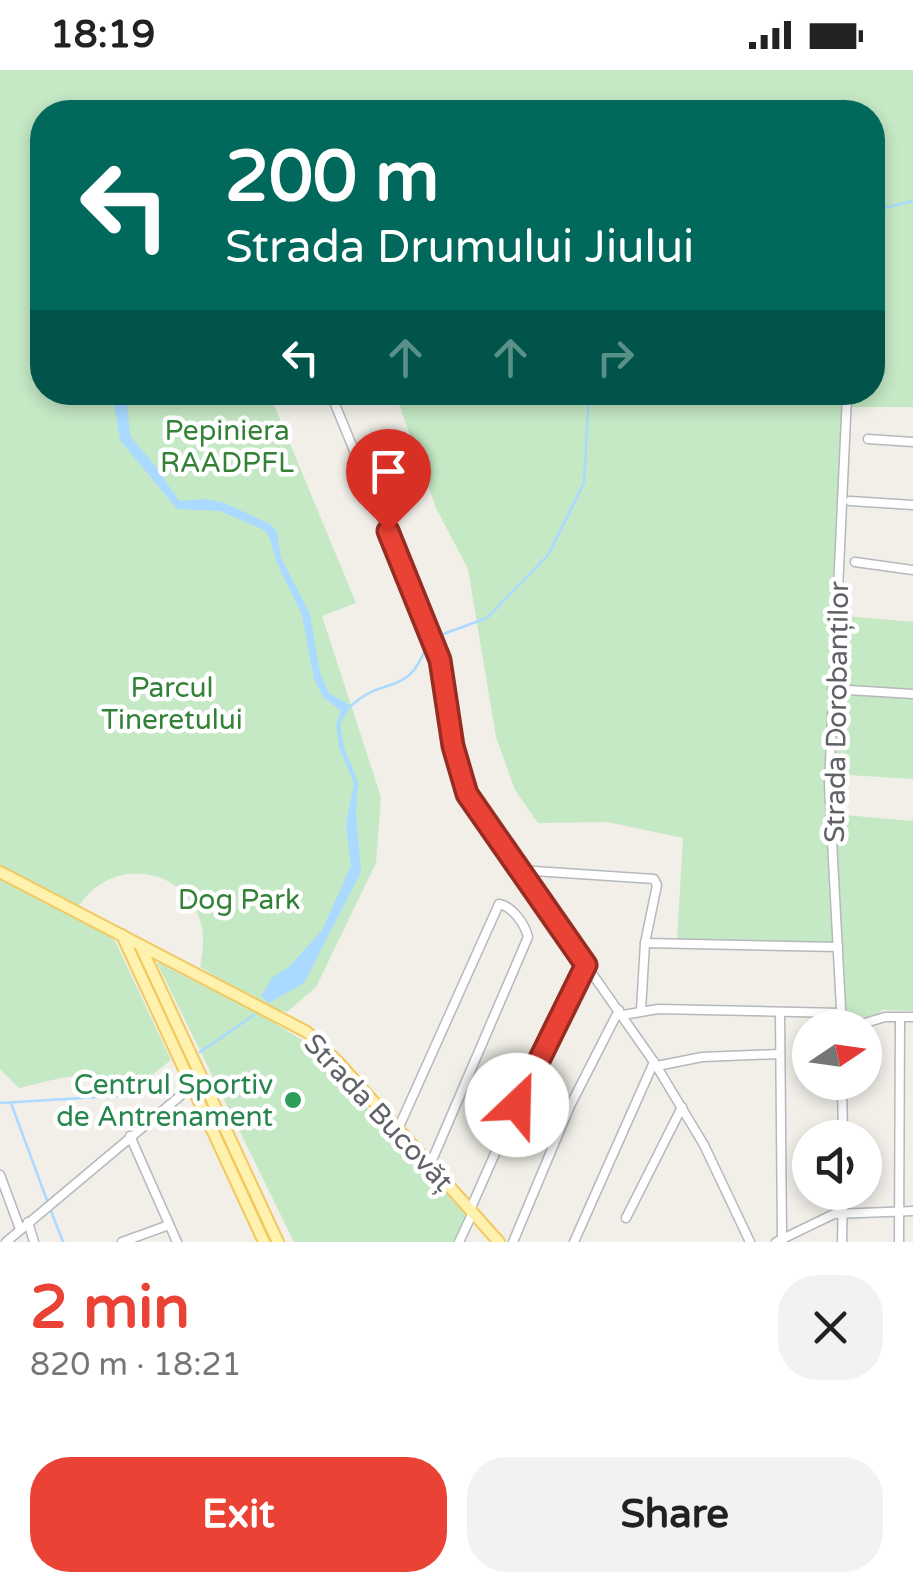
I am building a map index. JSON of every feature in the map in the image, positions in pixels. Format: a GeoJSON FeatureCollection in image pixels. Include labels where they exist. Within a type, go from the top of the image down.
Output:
{"type":"FeatureCollection","features":[{"type":"Feature","properties":{"kind":"main road","name":"Strada Bucovăț"},"geometry":{"type":"LineString","coordinates":[[0,872],[307,1032],[499,1242]]}},
{"type":"Feature","properties":{"kind":"main road"},"geometry":{"type":"LineString","coordinates":[[122,935],[264,1242]]}},
{"type":"Feature","properties":{"kind":"main road"},"geometry":{"type":"LineString","coordinates":[[140,944],[278,1242]]}},
{"type":"Feature","properties":{"kind":"street"},"geometry":{"type":"LineString","coordinates":[[335,405],[440,660],[453,746],[467,794],[656,1064],[704,1145],[750,1242]]}},
{"type":"Feature","properties":{"kind":"street","name":"Strada Dorobanților"},"geometry":{"type":"LineString","coordinates":[[840,1010],[829,784],[848,405]]}},
{"type":"Feature","properties":{"kind":"street"},"geometry":{"type":"LineString","coordinates":[[868,440],[913,442]]}},
{"type":"Feature","properties":{"kind":"street"},"geometry":{"type":"LineString","coordinates":[[850,501],[913,505]]}},
{"type":"Feature","properties":{"kind":"street"},"geometry":{"type":"LineString","coordinates":[[855,562],[913,570]]}},
{"type":"Feature","properties":{"kind":"street"},"geometry":{"type":"LineString","coordinates":[[832,689],[913,694]]}},
{"type":"Feature","properties":{"kind":"street"},"geometry":{"type":"LineString","coordinates":[[520,870],[656,880],[641,1010]]}},
{"type":"Feature","properties":{"kind":"street"},"geometry":{"type":"LineString","coordinates":[[398,1129],[499,904],[506,905],[522,922],[528,937],[430,1164]]}},
{"type":"Feature","properties":{"kind":"street"},"geometry":{"type":"LineString","coordinates":[[646,943],[838,947]]}},
{"type":"Feature","properties":{"kind":"street"},"geometry":{"type":"LineString","coordinates":[[459,1242],[532,1070],[586,965]]}},
{"type":"Feature","properties":{"kind":"street"},"geometry":{"type":"LineString","coordinates":[[621,1012],[792,1012]]}},
{"type":"Feature","properties":{"kind":"street"},"geometry":{"type":"LineString","coordinates":[[512,1242],[570,1106],[621,1012]]}},
{"type":"Feature","properties":{"kind":"street"},"geometry":{"type":"LineString","coordinates":[[780,1012],[779,1240],[818,1220],[843,1214],[913,1210]]}},
{"type":"Feature","properties":{"kind":"street"},"geometry":{"type":"LineString","coordinates":[[899,1242],[900,1017]]}},
{"type":"Feature","properties":{"kind":"street"},"geometry":{"type":"LineString","coordinates":[[882,1018],[913,1017]]}},
{"type":"Feature","properties":{"kind":"street"},"geometry":{"type":"LineString","coordinates":[[656,1064],[702,1056],[780,1054]]}},
{"type":"Feature","properties":{"kind":"street"},"geometry":{"type":"LineString","coordinates":[[574,1242],[656,1064]]}},
{"type":"Feature","properties":{"kind":"street"},"geometry":{"type":"LineString","coordinates":[[6,1242],[192,1086]]}},
{"type":"Feature","properties":{"kind":"street"},"geometry":{"type":"LineString","coordinates":[[626,1218],[682,1107]]}},
{"type":"Feature","properties":{"kind":"street"},"geometry":{"type":"LineString","coordinates":[[130,1136],[177,1242]]}},
{"type":"Feature","properties":{"kind":"street"},"geometry":{"type":"LineString","coordinates":[[0,1175],[34,1242]]}},
{"type":"Feature","properties":{"kind":"street"},"geometry":{"type":"LineString","coordinates":[[842,1242],[843,1210]]}},
{"type":"Feature","properties":{"kind":"street"},"geometry":{"type":"LineString","coordinates":[[122,1242],[169,1225]]}},
{"type":"Feature","properties":{"kind":"green space"},"geometry":{"type":"Polygon","coordinates":[[[0,70],[913,70],[913,407],[851,407],[835,615],[913,622],[913,779],[832,774],[833,814],[912,821],[913,816],[913,1011],[843,1010],[833,845],[834,944],[677,941],[683,838],[607,822],[538,823],[515,790],[496,737],[468,569],[436,508],[399,405],[885,405],[885,100],[30,100],[30,405],[274,405],[356,603],[322,616],[381,797],[376,863],[316,987],[287,1012],[256,1000],[200,967],[200,920],[190,900],[176,886],[159,877],[122,875],[104,882],[76,911],[115,941],[171,1060],[148,1078],[127,1086],[85,1076],[19,1088],[0,1069],[0,70]]]}},
{"type":"Feature","properties":{"kind":"green space","name":"Centrul Sportiv de Antrenament"},"geometry":{"type":"Polygon","coordinates":[[[157,963],[166,963],[168,968],[263,1016],[310,1045],[469,1218],[458,1242],[294,1242],[157,963]]]}},
{"type":"Feature","properties":{"kind":"water"},"geometry":{"type":"Polygon","coordinates":[[[114,405],[127,405],[130,436],[179,501],[222,502],[270,524],[277,532],[281,558],[310,614],[320,673],[329,693],[351,706],[340,724],[344,748],[358,781],[356,814],[361,872],[304,983],[269,1003],[261,996],[272,978],[290,966],[322,930],[351,866],[346,824],[354,783],[339,747],[336,724],[341,711],[323,697],[314,679],[302,615],[277,563],[269,536],[264,530],[220,511],[177,509],[120,440],[114,405]]]}},
{"type":"Feature","properties":{"kind":"waterway"},"geometry":{"type":"LineString","coordinates":[[885,208],[913,201]]}},
{"type":"Feature","properties":{"kind":"waterway"},"geometry":{"type":"LineString","coordinates":[[435,637],[487,618],[548,555],[584,483],[588,405]]}},
{"type":"Feature","properties":{"kind":"waterway"},"geometry":{"type":"LineString","coordinates":[[351,706],[375,690],[404,679],[420,660],[428,642]]}},
{"type":"Feature","properties":{"kind":"waterway"},"geometry":{"type":"LineString","coordinates":[[200,1052],[254,1015]]}},
{"type":"Feature","properties":{"kind":"waterway"},"geometry":{"type":"LineString","coordinates":[[0,1103],[132,1095],[171,1071]]}},
{"type":"Feature","properties":{"kind":"waterway"},"geometry":{"type":"LineString","coordinates":[[11,1103],[48,1203]]}},
{"type":"Feature","properties":{"kind":"waterway"},"geometry":{"type":"LineString","coordinates":[[51,1211],[63,1242]]}},
{"type":"Feature","properties":{"kind":"place","name":"Centrul Sportiv de Antrenament"},"geometry":{"type":"Point","coordinates":[293,1100]}},
{"type":"Feature","properties":{"kind":"route"},"geometry":{"type":"LineString","coordinates":[[388,531],[440,660],[456,763],[467,794],[586,965],[517,1105]]}},
{"type":"Feature","properties":{"kind":"park label","name":"Pepiniera RAADPFL"},"geometry":{"type":"Point","coordinates":[227,446]}},
{"type":"Feature","properties":{"kind":"park label","name":"Parcul Tineretului"},"geometry":{"type":"Point","coordinates":[172,703]}},
{"type":"Feature","properties":{"kind":"park label","name":"Dog Park"},"geometry":{"type":"Point","coordinates":[239,899]}}]}
